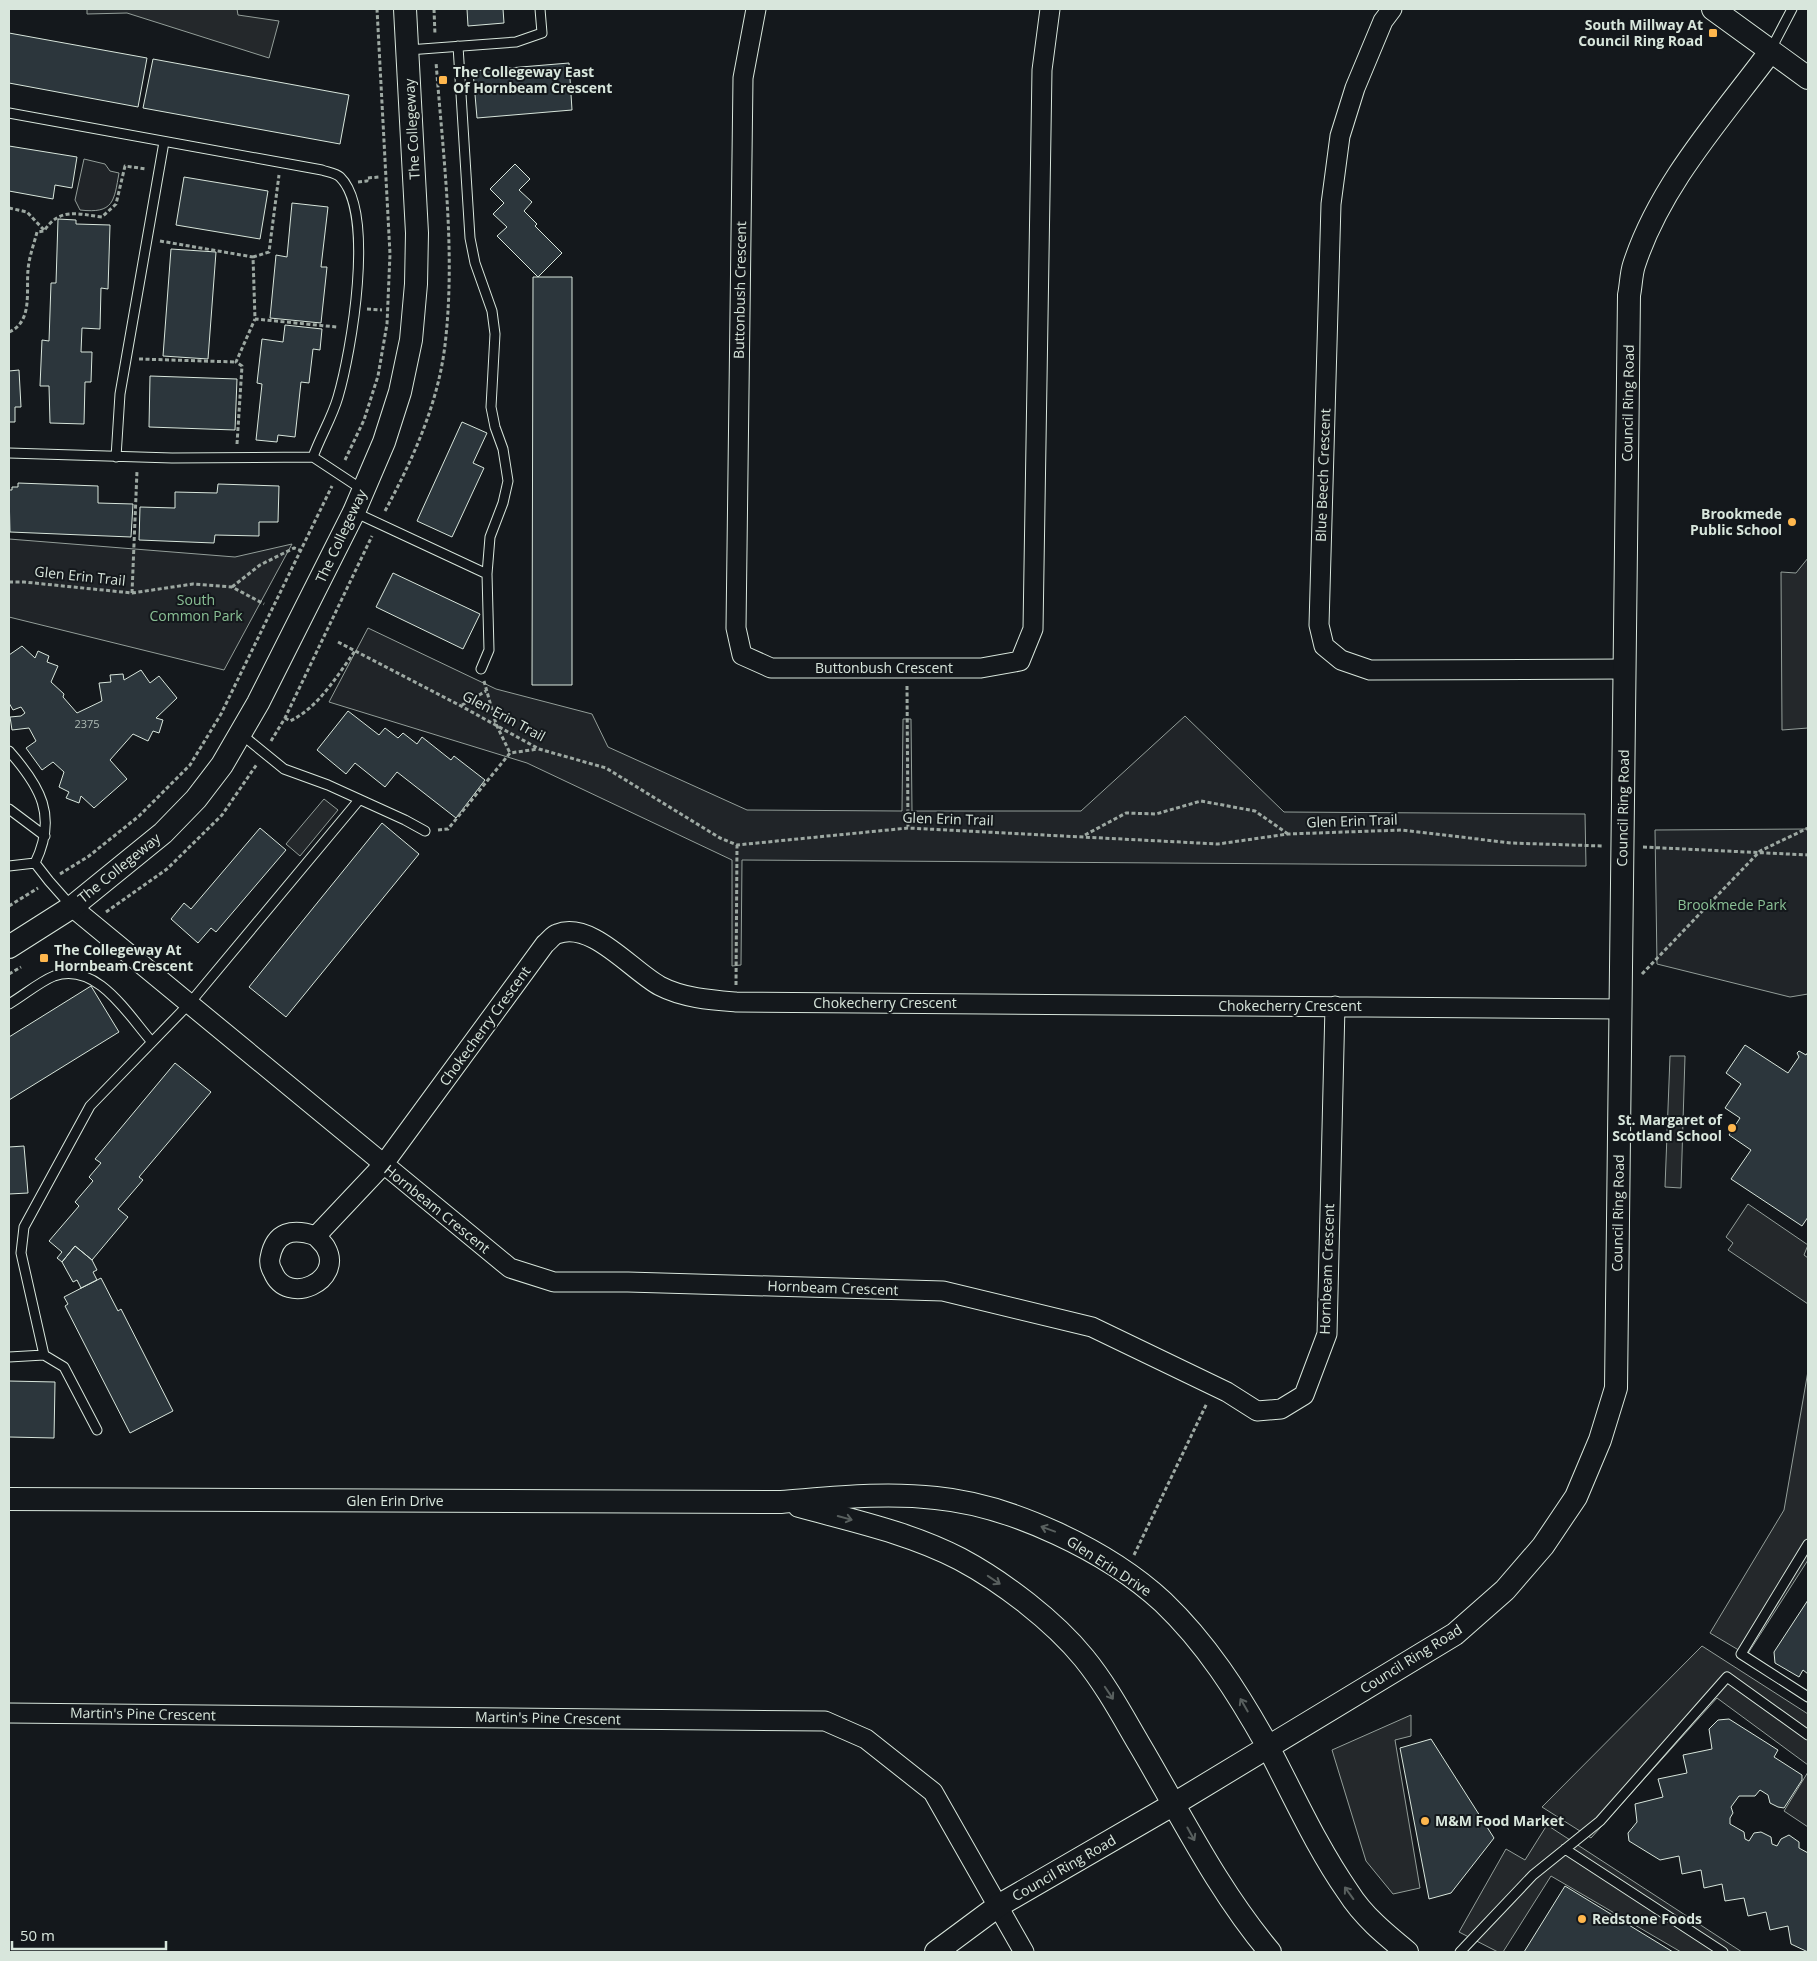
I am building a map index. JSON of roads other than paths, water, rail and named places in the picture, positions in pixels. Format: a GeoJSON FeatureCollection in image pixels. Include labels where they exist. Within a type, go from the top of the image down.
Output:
{"type":"FeatureCollection","features":[{"type":"Feature","properties":{"kind":"street","name":"The Collegeway"},"geometry":{"type":"LineString","coordinates":[[9,947],[72,907],[163,833],[196,799],[222,765],[240,734],[354,512],[384,442],[400,392],[410,340],[416,284],[417,232],[405,9]]}},
{"type":"Feature","properties":{"kind":"street","name":"Buttonbush Crescent"},"geometry":{"type":"LineString","coordinates":[[756,9],[743,78],[736,628],[742,654],[771,668],[981,668],[1020,661],[1033,629],[1042,70],[1050,9]]}},
{"type":"Feature","properties":{"kind":"street","name":"Blue Beech Crescent"},"geometry":{"type":"LineString","coordinates":[[1392,9],[1383,21],[1355,88],[1340,136],[1331,204],[1319,625],[1324,646],[1341,660],[1370,670],[1624,669]]}},
{"type":"Feature","properties":{"kind":"street"},"geometry":{"type":"LineString","coordinates":[[1714,9],[1770,52],[1808,78]]}},
{"type":"Feature","properties":{"kind":"street","name":"Council Ring Road"},"geometry":{"type":"LineString","coordinates":[[936,1952],[998,1906],[1174,1804],[1456,1634],[1505,1590],[1543,1546],[1576,1497],[1600,1440],[1616,1388],[1629,295],[1633,267],[1651,222],[1675,180],[1770,52]]}},
{"type":"Feature","properties":{"kind":"street","name":"Hornbeam Crescent"},"geometry":{"type":"LineString","coordinates":[[72,907],[510,1268],[554,1282],[628,1282],[944,1291],[1092,1327],[1215,1386],[1256,1411],[1281,1409],[1304,1395],[1327,1334],[1335,1006]]}},
{"type":"Feature","properties":{"kind":"street","name":"Chokecherry Crescent"},"geometry":{"type":"LineString","coordinates":[[316,1236],[383,1165],[546,944],[557,934],[581,932],[624,959],[660,986],[700,999],[736,1002],[1620,1009]]}},
{"type":"Feature","properties":{"kind":"street","name":"Glen Erin Drive"},"geometry":{"type":"LineString","coordinates":[[9,1500],[781,1502],[885,1494],[939,1498],[992,1510],[1054,1530],[1125,1573],[1162,1602],[1202,1644],[1236,1692],[1268,1747],[1299,1810],[1348,1893],[1380,1930],[1407,1952]]}},
{"type":"Feature","properties":{"kind":"street","name":"Glen Erin Drive"},"geometry":{"type":"LineString","coordinates":[[781,1502],[915,1539],[960,1560],[995,1580],[1049,1622],[1084,1657],[1111,1696],[1222,1888],[1243,1920],[1270,1952]]}},
{"type":"Feature","properties":{"kind":"street","name":"Martin's Pine Crescent"},"geometry":{"type":"LineString","coordinates":[[9,1713],[825,1721],[866,1739],[933,1792],[1024,1952]]}},
{"type":"Feature","properties":{"kind":"lane"},"geometry":{"type":"LineString","coordinates":[[408,50],[516,42],[542,33],[540,9]]}},
{"type":"Feature","properties":{"kind":"lane"},"geometry":{"type":"LineString","coordinates":[[1770,52],[1792,9]]}},
{"type":"Feature","properties":{"kind":"lane"},"geometry":{"type":"LineString","coordinates":[[458,46],[470,238],[475,263],[492,311],[495,334],[491,407],[495,427],[503,449],[508,481],[503,503],[490,537],[487,574],[489,650],[481,669]]}},
{"type":"Feature","properties":{"kind":"lane"},"geometry":{"type":"LineString","coordinates":[[9,113],[322,170],[339,176],[348,189],[356,217],[359,262],[353,328],[338,398],[313,457]]}},
{"type":"Feature","properties":{"kind":"lane"},"geometry":{"type":"LineString","coordinates":[[116,457],[120,394],[164,142]]}},
{"type":"Feature","properties":{"kind":"lane"},"geometry":{"type":"LineString","coordinates":[[9,453],[116,457],[313,457],[363,490]]}},
{"type":"Feature","properties":{"kind":"lane"},"geometry":{"type":"LineString","coordinates":[[354,512],[487,574]]}},
{"type":"Feature","properties":{"kind":"lane"},"geometry":{"type":"LineString","coordinates":[[240,734],[284,769],[328,785],[405,820],[424,831]]}},
{"type":"Feature","properties":{"kind":"lane"},"geometry":{"type":"LineString","coordinates":[[9,751],[37,787],[46,817],[44,844],[35,863]]}},
{"type":"Feature","properties":{"kind":"lane"},"geometry":{"type":"LineString","coordinates":[[44,1355],[21,1253],[24,1227],[90,1106],[189,1004],[359,800]]}},
{"type":"Feature","properties":{"kind":"lane"},"geometry":{"type":"LineString","coordinates":[[9,809],[45,836]]}},
{"type":"Feature","properties":{"kind":"lane"},"geometry":{"type":"LineString","coordinates":[[35,863],[48,882],[72,907]]}},
{"type":"Feature","properties":{"kind":"lane"},"geometry":{"type":"LineString","coordinates":[[9,866],[35,863]]}},
{"type":"Feature","properties":{"kind":"lane"},"geometry":{"type":"LineString","coordinates":[[9,1004],[54,976],[84,975],[100,983],[152,1042]]}},
{"type":"Feature","properties":{"kind":"lane"},"geometry":{"type":"LineString","coordinates":[[9,1357],[44,1355],[64,1366],[97,1430]]}},
{"type":"Feature","properties":{"kind":"lane"},"geometry":{"type":"LineString","coordinates":[[1808,1544],[1741,1654],[1808,1697]]}},
{"type":"Feature","properties":{"kind":"lane"},"geometry":{"type":"LineString","coordinates":[[1460,1952],[1533,1875],[1600,1821],[1727,1677],[1808,1736]]}},
{"type":"Feature","properties":{"kind":"lane"},"geometry":{"type":"LineString","coordinates":[[1565,1849],[1723,1952]]}},
{"type":"Feature","properties":{"kind":"place","name":"South Millway At Council Ring Road"},"geometry":{"type":"Point","coordinates":[1713,33]}},
{"type":"Feature","properties":{"kind":"place","name":"The Collegeway East Of Hornbeam Crescent"},"geometry":{"type":"Point","coordinates":[443,80]}},
{"type":"Feature","properties":{"kind":"place","name":"Brookmede Public School"},"geometry":{"type":"Point","coordinates":[1792,522]}},
{"type":"Feature","properties":{"kind":"place","name":"The Collegeway At Hornbeam Crescent"},"geometry":{"type":"Point","coordinates":[44,958]}},
{"type":"Feature","properties":{"kind":"place","name":"St. Margaret of Scotland School"},"geometry":{"type":"Point","coordinates":[1732,1128]}},
{"type":"Feature","properties":{"kind":"place","name":"M&M Food Market"},"geometry":{"type":"Point","coordinates":[1425,1821]}},
{"type":"Feature","properties":{"kind":"place","name":"Redstone Foods"},"geometry":{"type":"Point","coordinates":[1582,1919]}},
{"type":"Feature","properties":{"kind":"park label","name":"South Common Park"},"geometry":{"type":"Point","coordinates":[196,608]}},
{"type":"Feature","properties":{"kind":"park label","name":"Brookmede Park"},"geometry":{"type":"Point","coordinates":[1732,905]}}]}
